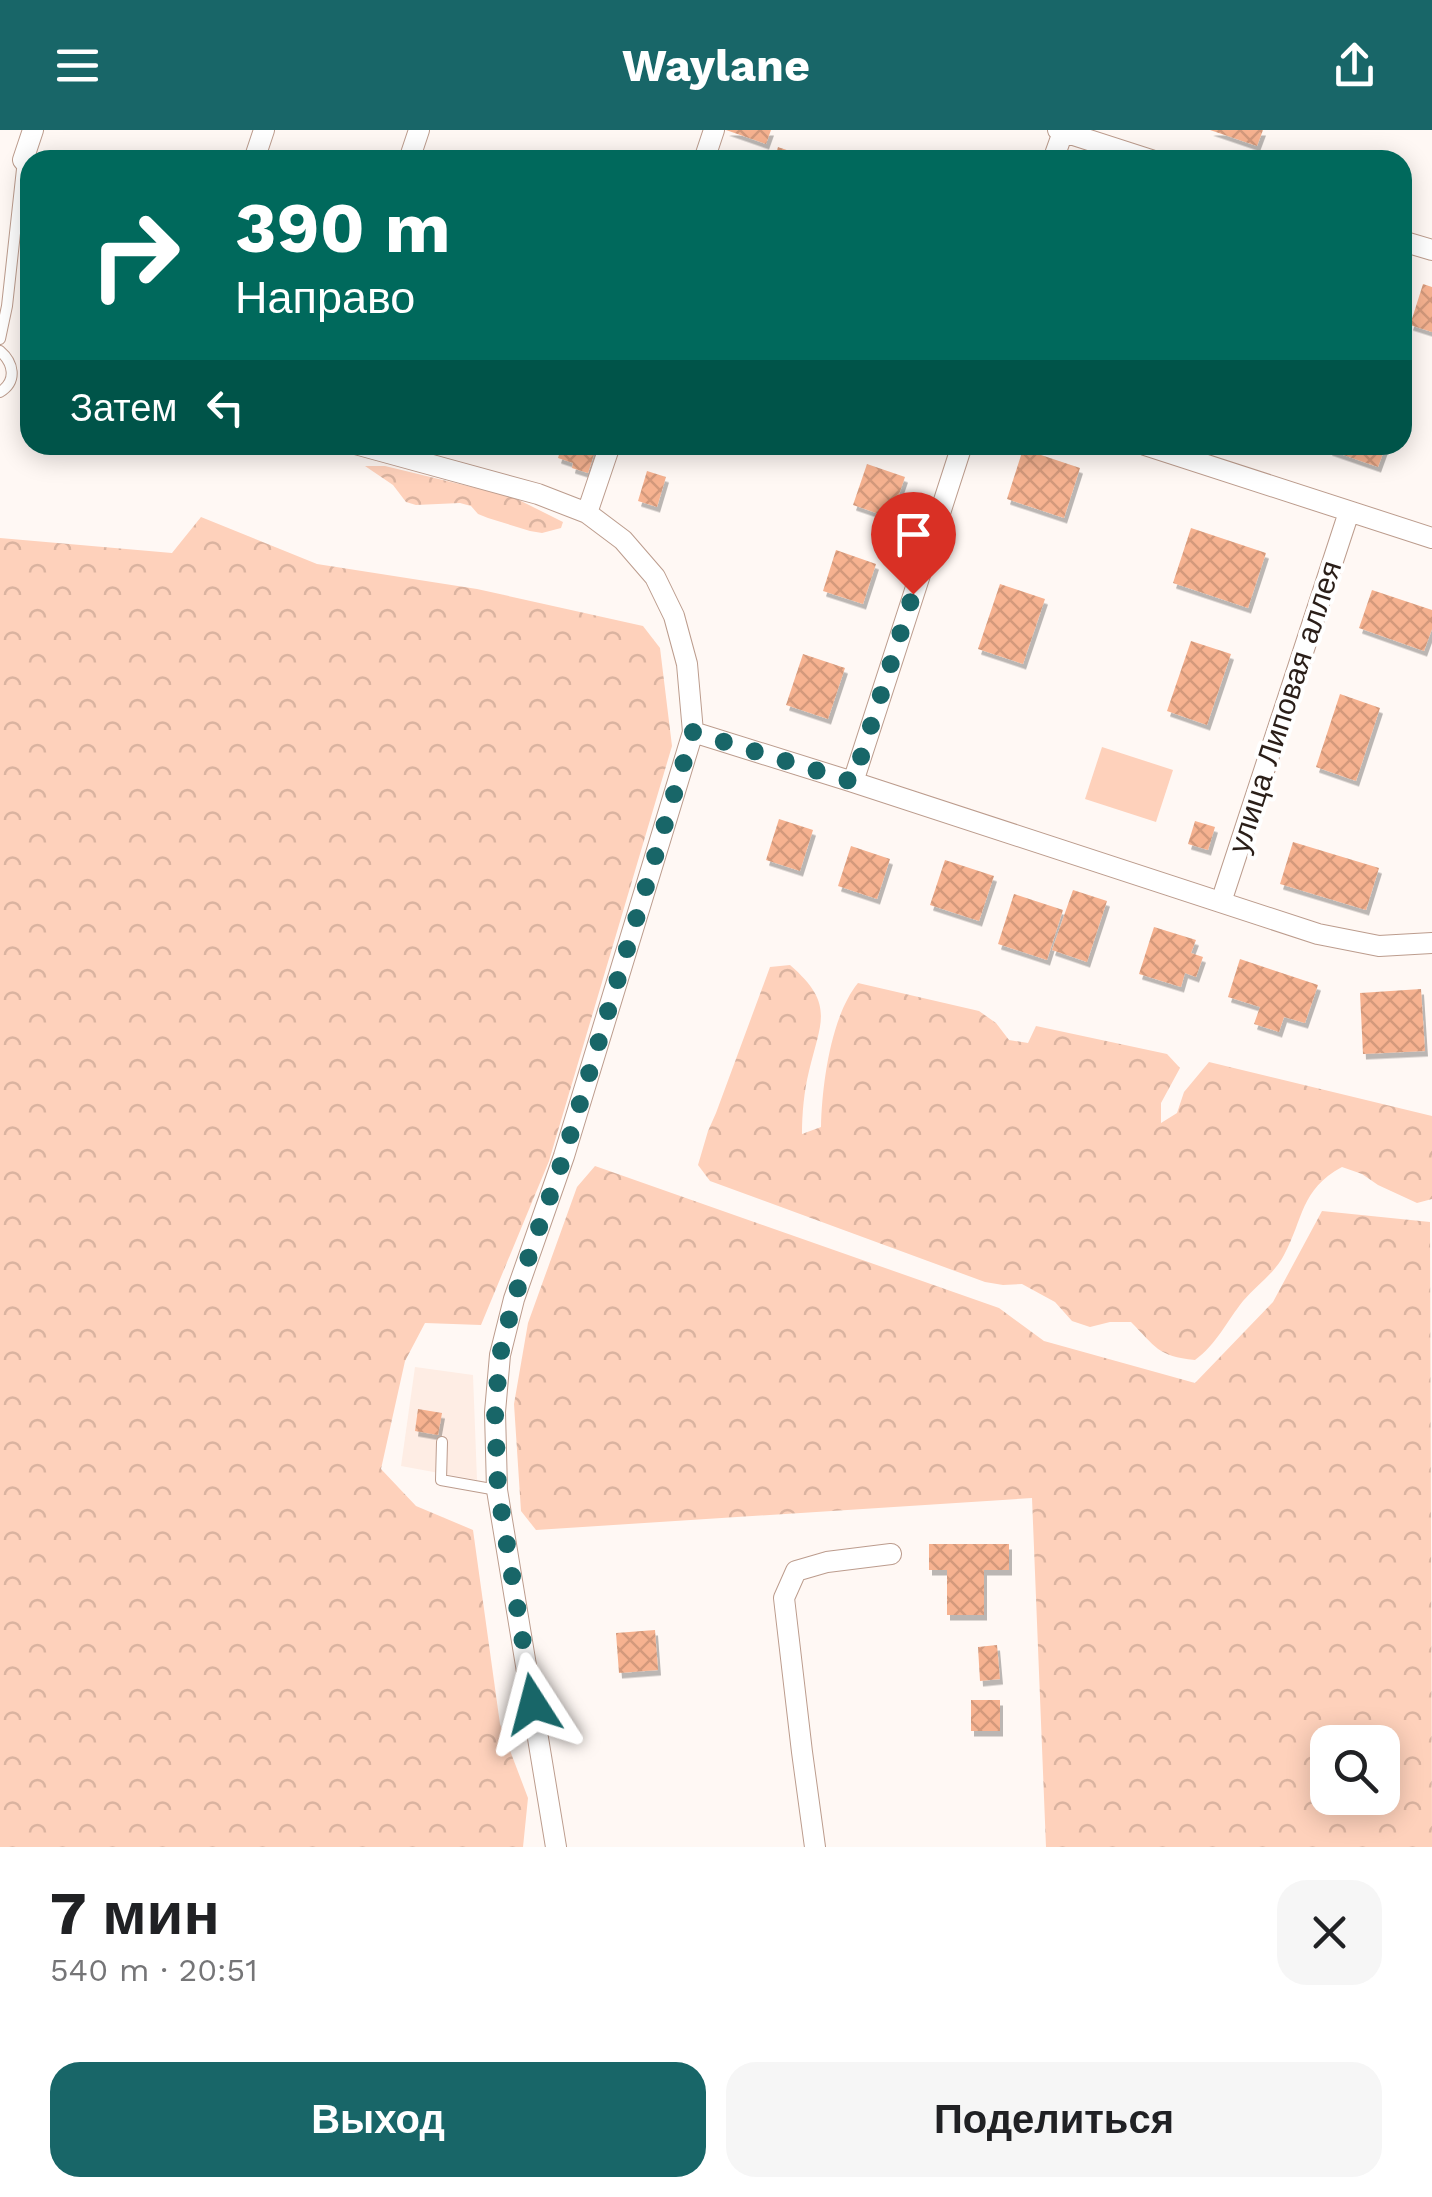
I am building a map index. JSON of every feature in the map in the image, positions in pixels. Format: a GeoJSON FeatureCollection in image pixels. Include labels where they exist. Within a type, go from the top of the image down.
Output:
{"type":"FeatureCollection","features":[{"type":"Feature","properties":{"kind":"street"},"geometry":{"type":"LineString","coordinates":[[1060,131],[1120,150]]}},
{"type":"Feature","properties":{"kind":"street"},"geometry":{"type":"LineString","coordinates":[[396,455],[538,494],[587,513],[624,540],[655,578],[674,616],[687,664],[693,732],[564,1156],[514,1299],[500,1355],[496,1393],[498,1490],[556,1847]]}},
{"type":"Feature","properties":{"kind":"street"},"geometry":{"type":"LineString","coordinates":[[587,513],[607,455]]}},
{"type":"Feature","properties":{"kind":"street"},"geometry":{"type":"LineString","coordinates":[[853,782],[959,455]]}},
{"type":"Feature","properties":{"kind":"street"},"geometry":{"type":"LineString","coordinates":[[1175,455],[1432,538]]}},
{"type":"Feature","properties":{"kind":"street","name":"улица Липовая аллея"},"geometry":{"type":"LineString","coordinates":[[1221,902],[1349,512]]}},
{"type":"Feature","properties":{"kind":"street"},"geometry":{"type":"LineString","coordinates":[[693,732],[1318,934],[1378,946],[1432,943]]}},
{"type":"Feature","properties":{"kind":"street"},"geometry":{"type":"LineString","coordinates":[[815,1847],[784,1598],[796,1572],[827,1562],[891,1554]]}},
{"type":"Feature","properties":{"kind":"lane"},"geometry":{"type":"LineString","coordinates":[[0,339],[20,207]]}},
{"type":"Feature","properties":{"kind":"lane"},"geometry":{"type":"LineString","coordinates":[[0,351],[9,359],[12,374],[7,388],[0,392]]}},
{"type":"Feature","properties":{"kind":"lane"},"geometry":{"type":"LineString","coordinates":[[442,1442],[441,1480],[498,1490]]}},
{"type":"Feature","properties":{"kind":"shaded area"},"geometry":{"type":"Polygon","coordinates":[[[415,1367],[473,1375],[477,1480],[401,1466],[415,1367]]]}},
{"type":"Feature","properties":{"kind":"green space"},"geometry":{"type":"Polygon","coordinates":[[[365,466],[385,466],[513,497],[563,522],[561,528],[542,533],[488,518],[460,503],[416,505],[406,502],[393,485],[365,466]]]}},
{"type":"Feature","properties":{"kind":"green space"},"geometry":{"type":"Polygon","coordinates":[[[201,517],[317,564],[477,589],[643,626],[660,648],[672,746],[549,1161],[481,1325],[425,1323],[405,1361],[381,1469],[416,1506],[473,1530],[500,1724],[528,1798],[523,1847],[0,1847],[0,538],[172,553],[201,517]]]}},
{"type":"Feature","properties":{"kind":"green space"},"geometry":{"type":"Polygon","coordinates":[[[1102,747],[1173,770],[1156,822],[1085,799],[1102,747]]]}},
{"type":"Feature","properties":{"kind":"green space"},"geometry":{"type":"Polygon","coordinates":[[[790,965],[814,991],[821,1014],[806,1086],[802,1134],[821,1127],[823,1091],[835,1032],[858,983],[979,1011],[996,1023],[1009,1040],[1028,1043],[1036,1026],[1167,1054],[1180,1068],[1161,1103],[1161,1123],[1177,1113],[1184,1092],[1209,1062],[1432,1116],[1432,1199],[1417,1203],[1342,1167],[1328,1176],[1310,1195],[1280,1262],[1195,1360],[1165,1353],[1131,1322],[1090,1327],[1072,1321],[1055,1302],[1022,1284],[985,1282],[710,1181],[698,1165],[708,1131],[770,967],[790,965]]]}},
{"type":"Feature","properties":{"kind":"green space"},"geometry":{"type":"Polygon","coordinates":[[[595,1166],[999,1308],[1044,1341],[1195,1383],[1273,1302],[1322,1211],[1430,1222],[1432,1847],[1046,1847],[1032,1498],[536,1530],[521,1511],[514,1404],[528,1323],[577,1187],[595,1166]]]}},
{"type":"Feature","properties":{"kind":"building"},"geometry":{"type":"Polygon","coordinates":[[[726,130],[771,130],[766,144],[726,130]]]}},
{"type":"Feature","properties":{"kind":"building"},"geometry":{"type":"Polygon","coordinates":[[[1210,130],[1263,130],[1257,146],[1210,130]]]}},
{"type":"Feature","properties":{"kind":"building"},"geometry":{"type":"Polygon","coordinates":[[[1423,284],[1432,287],[1432,332],[1412,326],[1423,284]]]}},
{"type":"Feature","properties":{"kind":"building"},"geometry":{"type":"Polygon","coordinates":[[[559,455],[594,455],[588,473],[558,458],[559,455]]]}},
{"type":"Feature","properties":{"kind":"building"},"geometry":{"type":"Polygon","coordinates":[[[1021,455],[1041,455],[1080,468],[1064,518],[1007,499],[1021,455]]]}},
{"type":"Feature","properties":{"kind":"building"},"geometry":{"type":"Polygon","coordinates":[[[1343,455],[1382,455],[1378,467],[1343,455]]]}},
{"type":"Feature","properties":{"kind":"building"},"geometry":{"type":"Polygon","coordinates":[[[867,464],[905,477],[891,518],[853,505],[867,464]]]}},
{"type":"Feature","properties":{"kind":"building"},"geometry":{"type":"Polygon","coordinates":[[[647,471],[666,477],[657,507],[638,501],[647,471]]]}},
{"type":"Feature","properties":{"kind":"building"},"geometry":{"type":"Polygon","coordinates":[[[1191,528],[1266,553],[1248,608],[1173,583],[1191,528]]]}},
{"type":"Feature","properties":{"kind":"building"},"geometry":{"type":"Polygon","coordinates":[[[836,550],[876,564],[863,604],[823,591],[836,550]]]}},
{"type":"Feature","properties":{"kind":"building"},"geometry":{"type":"Polygon","coordinates":[[[1000,584],[1045,599],[1023,664],[978,649],[1000,584]]]}},
{"type":"Feature","properties":{"kind":"building"},"geometry":{"type":"Polygon","coordinates":[[[1372,590],[1432,610],[1432,629],[1424,651],[1359,628],[1372,590]]]}},
{"type":"Feature","properties":{"kind":"building"},"geometry":{"type":"Polygon","coordinates":[[[1191,641],[1231,654],[1207,725],[1167,711],[1191,641]]]}},
{"type":"Feature","properties":{"kind":"building"},"geometry":{"type":"Polygon","coordinates":[[[803,654],[845,668],[828,719],[786,705],[803,654]]]}},
{"type":"Feature","properties":{"kind":"building"},"geometry":{"type":"Polygon","coordinates":[[[1340,694],[1380,708],[1356,781],[1316,767],[1340,694]]]}},
{"type":"Feature","properties":{"kind":"building"},"geometry":{"type":"Polygon","coordinates":[[[779,819],[813,830],[800,871],[766,860],[779,819]]]}},
{"type":"Feature","properties":{"kind":"building"},"geometry":{"type":"Polygon","coordinates":[[[1195,821],[1215,827],[1208,850],[1188,844],[1195,821]]]}},
{"type":"Feature","properties":{"kind":"building"},"geometry":{"type":"Polygon","coordinates":[[[1293,842],[1379,868],[1366,910],[1280,884],[1293,842]]]}},
{"type":"Feature","properties":{"kind":"building"},"geometry":{"type":"Polygon","coordinates":[[[851,846],[890,859],[877,899],[838,886],[851,846]]]}},
{"type":"Feature","properties":{"kind":"building"},"geometry":{"type":"Polygon","coordinates":[[[945,860],[994,876],[979,921],[930,905],[945,860]]]}},
{"type":"Feature","properties":{"kind":"building"},"geometry":{"type":"Polygon","coordinates":[[[1073,890],[1107,901],[1087,962],[1052,950],[1073,890]]]}},
{"type":"Feature","properties":{"kind":"building"},"geometry":{"type":"Polygon","coordinates":[[[1014,894],[1063,910],[1047,960],[998,944],[1014,894]]]}},
{"type":"Feature","properties":{"kind":"building"},"geometry":{"type":"Polygon","coordinates":[[[1154,927],[1196,940],[1191,953],[1203,957],[1196,977],[1185,973],[1181,987],[1139,974],[1154,927]]]}},
{"type":"Feature","properties":{"kind":"building"},"geometry":{"type":"Polygon","coordinates":[[[1240,959],[1318,985],[1305,1023],[1284,1017],[1279,1032],[1254,1024],[1260,1007],[1228,997],[1240,959]]]}},
{"type":"Feature","properties":{"kind":"building"},"geometry":{"type":"Polygon","coordinates":[[[1421,989],[1425,1051],[1363,1054],[1360,993],[1421,989]]]}},
{"type":"Feature","properties":{"kind":"building"},"geometry":{"type":"Polygon","coordinates":[[[418,1409],[442,1413],[438,1435],[415,1431],[418,1409]]]}},
{"type":"Feature","properties":{"kind":"building"},"geometry":{"type":"Polygon","coordinates":[[[929,1544],[1009,1544],[1009,1570],[984,1570],[984,1615],[947,1615],[947,1570],[929,1570],[929,1544]]]}},
{"type":"Feature","properties":{"kind":"building"},"geometry":{"type":"Polygon","coordinates":[[[655,1630],[658,1670],[619,1673],[616,1633],[655,1630]]]}},
{"type":"Feature","properties":{"kind":"building"},"geometry":{"type":"Polygon","coordinates":[[[997,1645],[1000,1679],[980,1681],[978,1647],[997,1645]]]}},
{"type":"Feature","properties":{"kind":"building"},"geometry":{"type":"Polygon","coordinates":[[[971,1700],[1000,1700],[1000,1731],[971,1731],[971,1700]]]}},
{"type":"Feature","properties":{"kind":"route"},"geometry":{"type":"LineString","coordinates":[[533,1704],[498,1490],[495,1412],[500,1355],[514,1299],[564,1156],[693,732],[853,782],[913,594]]}}]}
